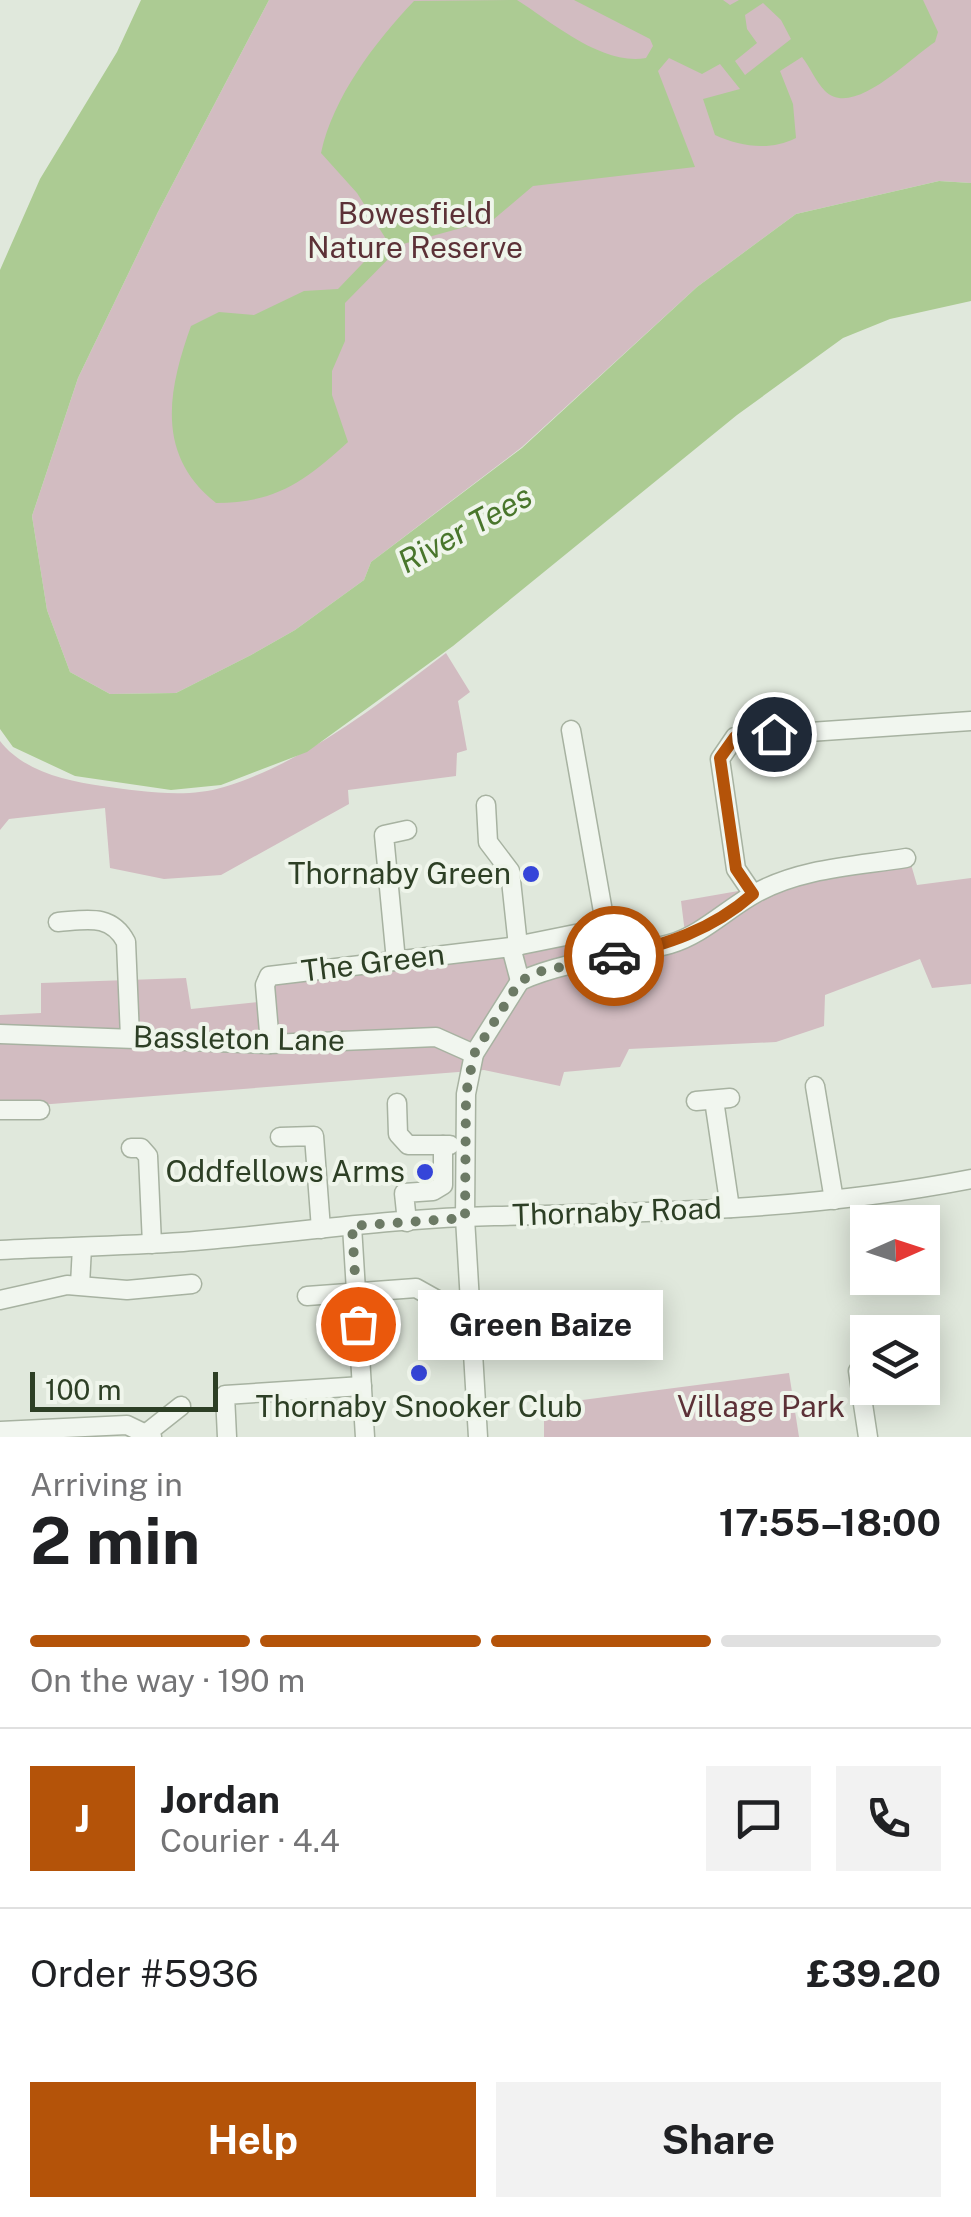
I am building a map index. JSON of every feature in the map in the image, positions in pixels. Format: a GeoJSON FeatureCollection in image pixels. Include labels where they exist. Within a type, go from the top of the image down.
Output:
{"type":"FeatureCollection","features":[{"type":"Feature","properties":{"kind":"street"},"geometry":{"type":"LineString","coordinates":[[753,894],[736,869],[720,758],[735,737],[971,721]]}},
{"type":"Feature","properties":{"kind":"street"},"geometry":{"type":"LineString","coordinates":[[571,730],[611,956]]}},
{"type":"Feature","properties":{"kind":"street"},"geometry":{"type":"LineString","coordinates":[[486,804],[488,842],[519,873],[515,946],[520,981]]}},
{"type":"Feature","properties":{"kind":"street"},"geometry":{"type":"LineString","coordinates":[[396,960],[384,835],[408,830]]}},
{"type":"Feature","properties":{"kind":"street"},"geometry":{"type":"LineString","coordinates":[[478,1437],[465,1218],[466,1094],[474,1054],[520,981],[542,971],[674,943],[737,908],[753,894],[796,876],[906,858]]}},
{"type":"Feature","properties":{"kind":"street"},"geometry":{"type":"LineString","coordinates":[[58,922],[104,920],[119,928],[126,942],[130,1038]]}},
{"type":"Feature","properties":{"kind":"street","name":"The Green"},"geometry":{"type":"LineString","coordinates":[[270,1044],[266,985],[269,976],[515,946],[605,928]]}},
{"type":"Feature","properties":{"kind":"street","name":"Bassleton Lane"},"geometry":{"type":"LineString","coordinates":[[0,1034],[270,1044],[436,1037],[474,1054]]}},
{"type":"Feature","properties":{"kind":"street"},"geometry":{"type":"LineString","coordinates":[[816,1086],[834,1200]]}},
{"type":"Feature","properties":{"kind":"street"},"geometry":{"type":"LineString","coordinates":[[713,1100],[730,1208]]}},
{"type":"Feature","properties":{"kind":"street"},"geometry":{"type":"LineString","coordinates":[[397,1103],[398,1134],[408,1145],[466,1145]]}},
{"type":"Feature","properties":{"kind":"street"},"geometry":{"type":"LineString","coordinates":[[0,1110],[40,1110]]}},
{"type":"Feature","properties":{"kind":"street"},"geometry":{"type":"LineString","coordinates":[[280,1137],[314,1136],[321,1228]]}},
{"type":"Feature","properties":{"kind":"street"},"geometry":{"type":"LineString","coordinates":[[407,1222],[404,1193],[434,1191],[443,1185],[442,1145]]}},
{"type":"Feature","properties":{"kind":"street"},"geometry":{"type":"LineString","coordinates":[[131,1148],[141,1148],[148,1156],[152,1244]]}},
{"type":"Feature","properties":{"kind":"street","name":"Thornaby Road"},"geometry":{"type":"LineString","coordinates":[[0,1250],[152,1244],[465,1218],[614,1216],[730,1208],[834,1200],[971,1179]]}},
{"type":"Feature","properties":{"kind":"street"},"geometry":{"type":"LineString","coordinates":[[352,1226],[365,1437]]}},
{"type":"Feature","properties":{"kind":"street"},"geometry":{"type":"LineString","coordinates":[[80,1285],[82,1246]]}},
{"type":"Feature","properties":{"kind":"street"},"geometry":{"type":"LineString","coordinates":[[0,1300],[80,1285],[127,1290],[192,1284]]}},
{"type":"Feature","properties":{"kind":"street"},"geometry":{"type":"LineString","coordinates":[[307,1296],[416,1288],[440,1302],[442,1329]]}},
{"type":"Feature","properties":{"kind":"street"},"geometry":{"type":"LineString","coordinates":[[228,1437],[225,1396],[362,1386]]}},
{"type":"Feature","properties":{"kind":"street"},"geometry":{"type":"LineString","coordinates":[[863,1405],[868,1437]]}},
{"type":"Feature","properties":{"kind":"street"},"geometry":{"type":"LineString","coordinates":[[9,1433],[127,1426],[150,1435],[180,1406]]}},
{"type":"Feature","properties":{"kind":"green space","name":"Bowesfield Nature Reserve"},"geometry":{"type":"Polygon","coordinates":[[[269,0],[971,0],[971,183],[939,181],[796,214],[697,287],[522,447],[371,562],[364,580],[295,630],[176,693],[110,694],[70,672],[47,610],[32,516],[78,378],[158,212],[269,0]]]}},
{"type":"Feature","properties":{"kind":"green space"},"geometry":{"type":"Polygon","coordinates":[[[446,653],[470,692],[458,701],[467,750],[457,753],[456,776],[348,790],[349,804],[221,875],[164,879],[110,868],[105,808],[9,819],[0,830],[0,741],[33,767],[74,781],[163,793],[209,791],[255,776],[313,747],[446,653]]]}},
{"type":"Feature","properties":{"kind":"green space"},"geometry":{"type":"Polygon","coordinates":[[[910,861],[917,885],[971,878],[971,984],[932,988],[920,959],[825,995],[824,1026],[776,1042],[629,1049],[620,1067],[564,1072],[560,1086],[484,1070],[0,1108],[0,1015],[41,1013],[41,983],[186,978],[191,1009],[258,1002],[257,976],[510,945],[607,925],[613,952],[685,933],[681,901],[910,861]]]}},
{"type":"Feature","properties":{"kind":"green space","name":"Village Park"},"geometry":{"type":"Polygon","coordinates":[[[789,1373],[799,1437],[544,1437],[544,1405],[789,1373]]]}},
{"type":"Feature","properties":{"kind":"water","name":"River Tees"},"geometry":{"type":"Polygon","coordinates":[[[141,0],[269,0],[158,212],[78,378],[32,516],[47,610],[70,672],[110,694],[176,693],[295,630],[364,580],[371,562],[522,448],[697,287],[796,214],[939,181],[971,183],[971,301],[890,319],[843,338],[737,415],[453,646],[307,752],[221,785],[171,790],[75,776],[13,747],[0,729],[0,270],[40,179],[117,52],[141,0]]]}},
{"type":"Feature","properties":{"kind":"water"},"geometry":{"type":"Polygon","coordinates":[[[517,0],[595,49],[629,59],[646,58],[653,46],[650,39],[574,0],[723,0],[730,5],[739,0],[923,0],[938,32],[935,42],[897,72],[866,92],[850,97],[837,98],[825,91],[802,57],[780,71],[793,104],[796,138],[766,146],[745,145],[715,135],[703,99],[740,89],[720,64],[702,74],[669,58],[658,71],[695,167],[533,186],[494,219],[403,244],[345,303],[345,341],[332,371],[332,395],[348,442],[318,468],[273,494],[216,503],[196,484],[175,443],[173,397],[191,326],[219,312],[254,315],[304,291],[338,289],[386,239],[357,193],[321,153],[335,111],[357,71],[414,1],[517,0]],[[763,3],[745,15],[747,29],[757,43],[735,61],[745,75],[791,39],[781,20],[763,3]]]}},
{"type":"Feature","properties":{"kind":"way so far"},"geometry":{"type":"LineString","coordinates":[[358,1324],[352,1226],[465,1218],[466,1094],[474,1054],[520,981],[542,971],[614,956]]}},
{"type":"Feature","properties":{"kind":"place","name":"Thornaby Green"},"geometry":{"type":"Point","coordinates":[531,874]}},
{"type":"Feature","properties":{"kind":"place","name":"Oddfellows Arms"},"geometry":{"type":"Point","coordinates":[425,1172]}},
{"type":"Feature","properties":{"kind":"place","name":"Green Baize"},"geometry":{"type":"Point","coordinates":[358,1324]}},
{"type":"Feature","properties":{"kind":"place","name":"Thornaby Snooker Club"},"geometry":{"type":"Point","coordinates":[419,1373]}},
{"type":"Feature","properties":{"kind":"route"},"geometry":{"type":"LineString","coordinates":[[614,956],[674,943],[737,908],[753,894],[736,869],[720,758],[735,737],[774,734]]}}]}
